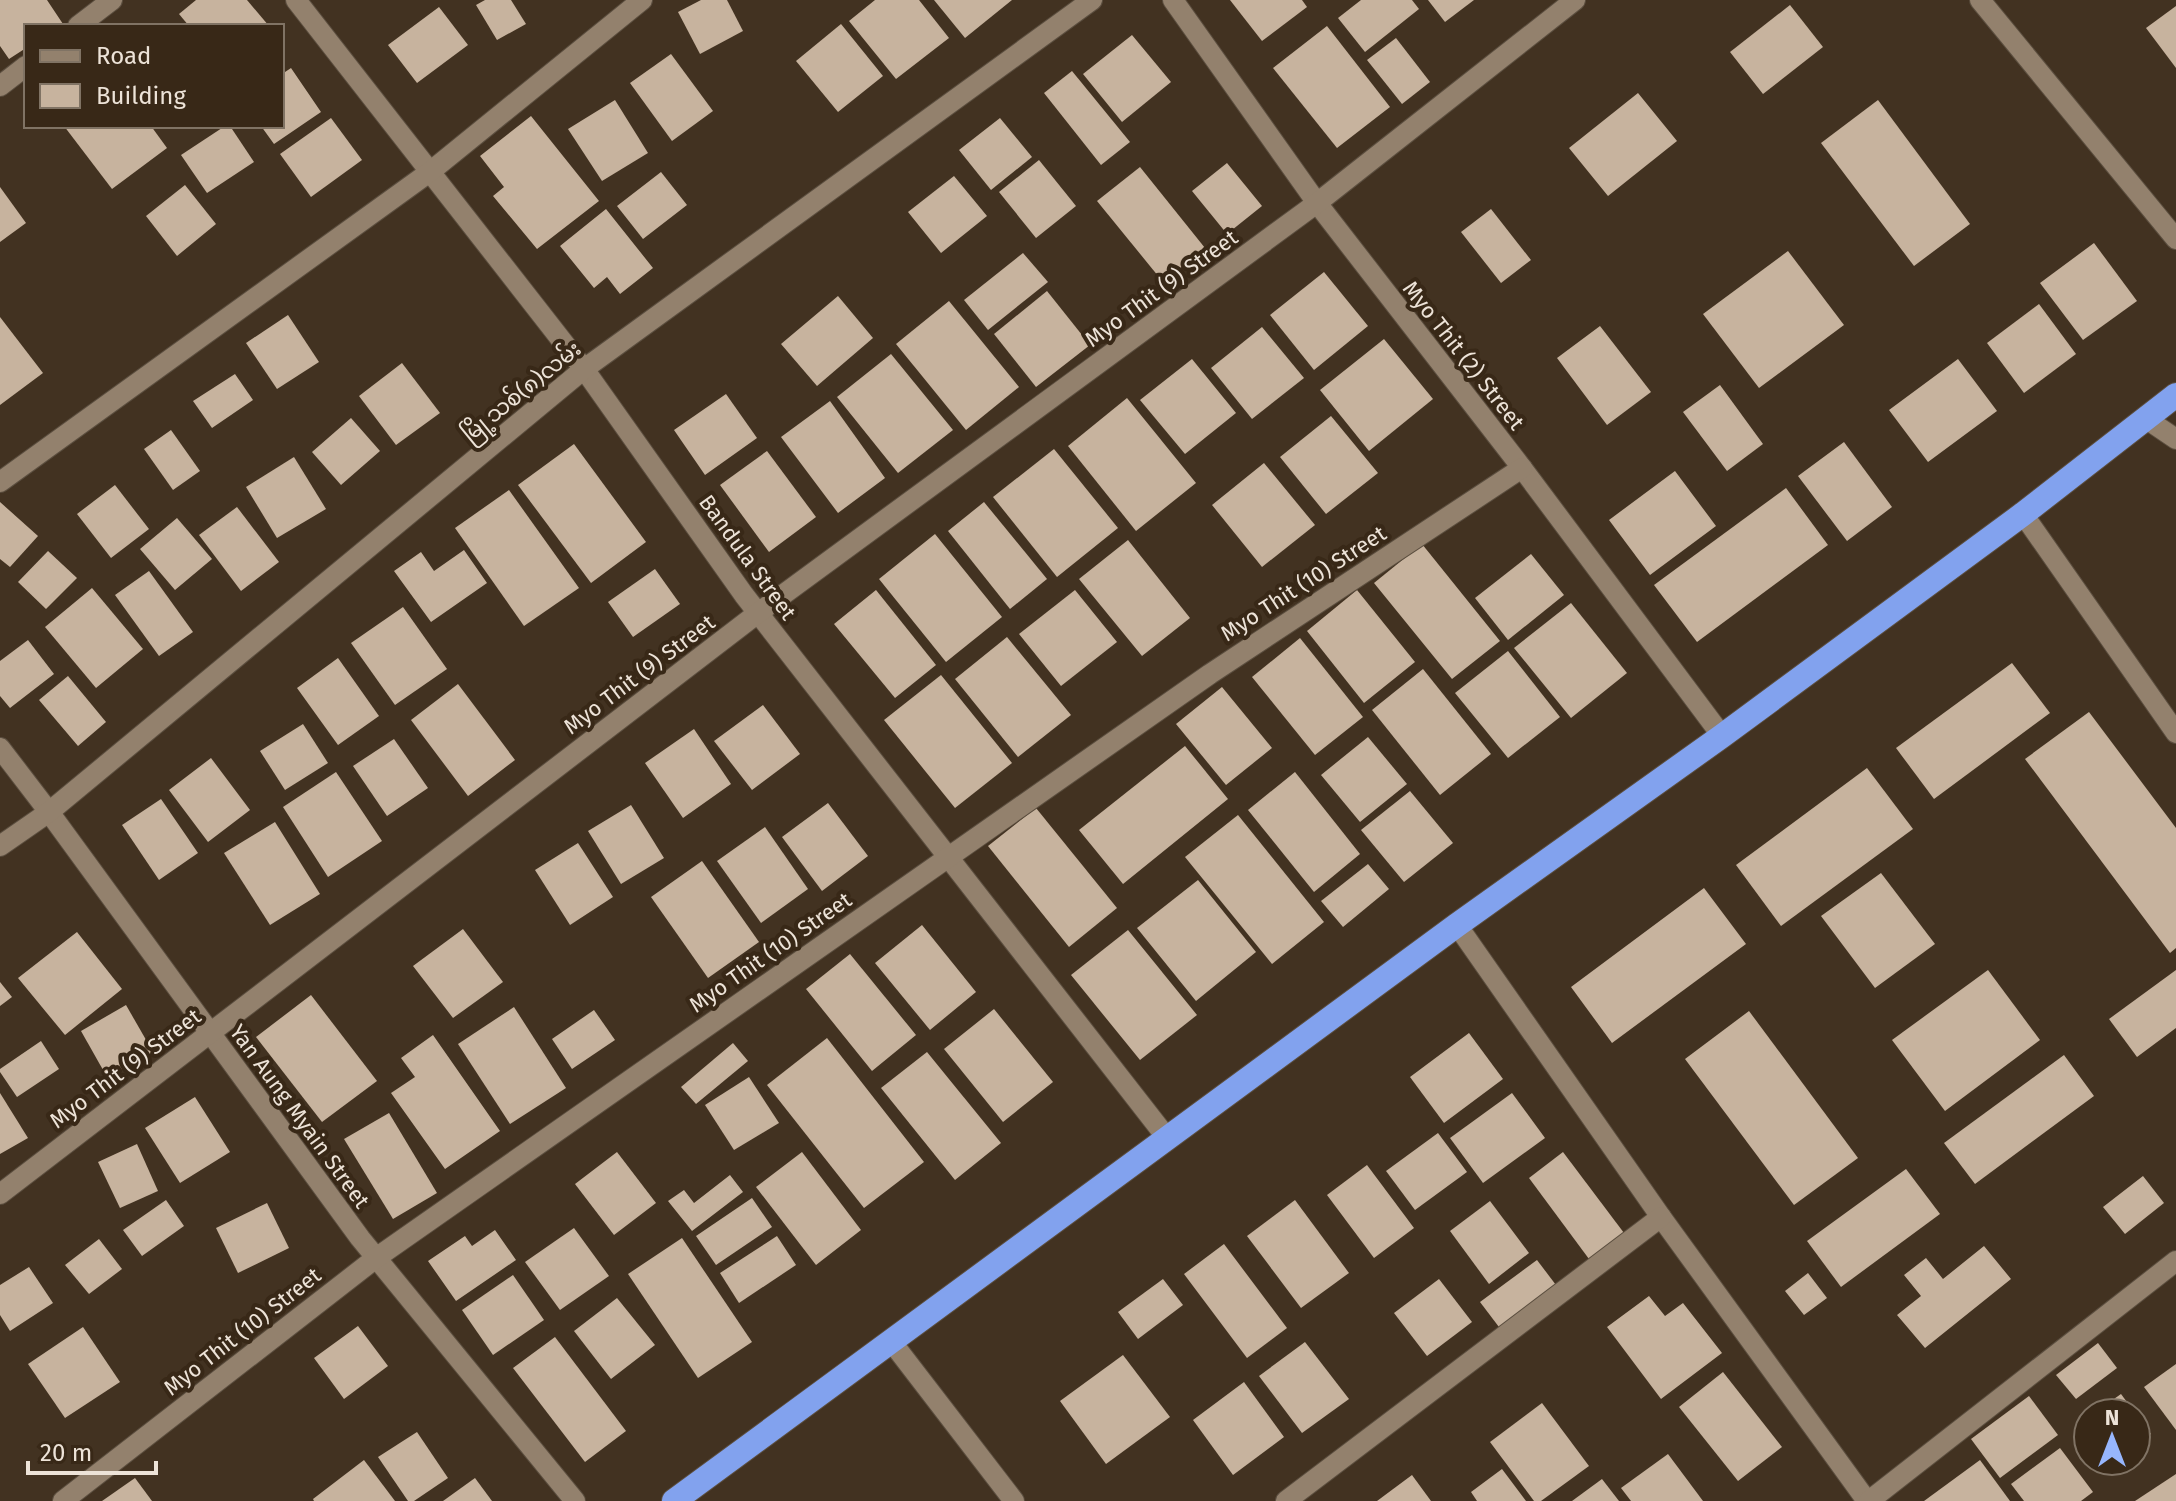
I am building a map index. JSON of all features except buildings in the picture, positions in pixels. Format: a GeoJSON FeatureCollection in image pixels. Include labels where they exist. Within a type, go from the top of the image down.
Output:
{"type":"FeatureCollection","features":[{"type":"Feature","properties":{"kind":"highway"},"geometry":{"type":"LineString","coordinates":[[674,1501],[1457,925],[1722,736],[2023,514],[2176,395]]}},
{"type":"Feature","properties":{"kind":"street"},"geometry":{"type":"LineString","coordinates":[[81,24],[112,0]]}},
{"type":"Feature","properties":{"kind":"street","name":"Bandula Street"},"geometry":{"type":"LineString","coordinates":[[296,0],[584,369],[758,613],[1167,1138]]}},
{"type":"Feature","properties":{"kind":"street"},"geometry":{"type":"LineString","coordinates":[[0,482],[431,171],[642,0]]}},
{"type":"Feature","properties":{"kind":"street","name":"မြို့သစ်(၈)လမ်း"},"geometry":{"type":"LineString","coordinates":[[0,846],[49,812],[584,369],[1092,0]]}},
{"type":"Feature","properties":{"kind":"street","name":"Myo Thit (2) Street"},"geometry":{"type":"LineString","coordinates":[[1173,0],[1317,203],[1522,468],[1722,736]]}},
{"type":"Feature","properties":{"kind":"street","name":"Myo Thit (9) Street"},"geometry":{"type":"LineString","coordinates":[[0,1194],[758,613],[1317,203],[1575,0]]}},
{"type":"Feature","properties":{"kind":"street"},"geometry":{"type":"LineString","coordinates":[[1980,0],[2176,239]]}},
{"type":"Feature","properties":{"kind":"street"},"geometry":{"type":"LineString","coordinates":[[0,86],[24,68]]}},
{"type":"Feature","properties":{"kind":"street"},"geometry":{"type":"LineString","coordinates":[[2145,418],[2176,439]]}},
{"type":"Feature","properties":{"kind":"street","name":"Myo Thit (10) Street"},"geometry":{"type":"LineString","coordinates":[[63,1501],[376,1258],[1210,674],[1522,468]]}},
{"type":"Feature","properties":{"kind":"street"},"geometry":{"type":"LineString","coordinates":[[2023,514],[2176,733]]}},
{"type":"Feature","properties":{"kind":"street","name":"Yan Aung Myain Street"},"geometry":{"type":"LineString","coordinates":[[0,748],[376,1258],[575,1501]]}},
{"type":"Feature","properties":{"kind":"street"},"geometry":{"type":"LineString","coordinates":[[1457,925],[1661,1217],[1868,1501],[2176,1261]]}},
{"type":"Feature","properties":{"kind":"street"},"geometry":{"type":"LineString","coordinates":[[1286,1501],[1661,1217]]}},
{"type":"Feature","properties":{"kind":"street"},"geometry":{"type":"LineString","coordinates":[[891,1341],[1014,1501]]}}]}
